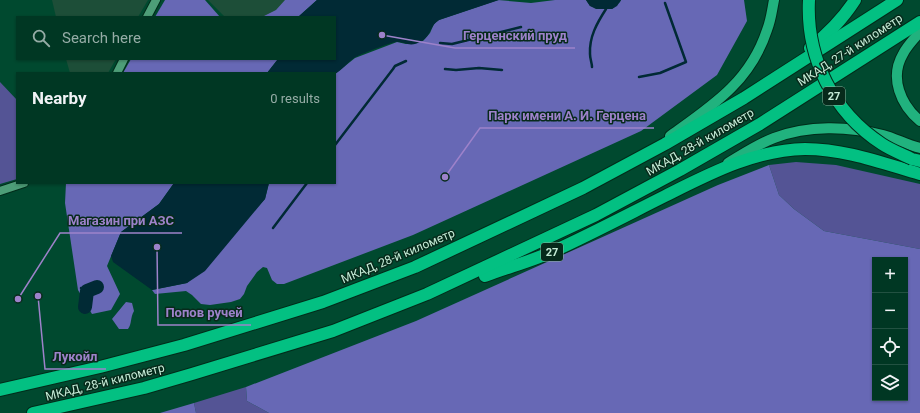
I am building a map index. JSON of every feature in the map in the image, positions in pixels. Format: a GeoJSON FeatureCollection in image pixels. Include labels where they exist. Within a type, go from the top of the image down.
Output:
{"type":"FeatureCollection","features":[{"type":"Feature","properties":{"kind":"highway","name":"27"},"geometry":{"type":"LineString","coordinates":[[809,0],[809,24],[812,45],[828,88],[842,108],[857,125],[882,144],[916,160]]}},
{"type":"Feature","properties":{"kind":"highway"},"geometry":{"type":"LineString","coordinates":[[744,98],[828,34],[855,0]]}},
{"type":"Feature","properties":{"kind":"highway","name":"МКАД, 27-й километр"},"geometry":{"type":"LineString","coordinates":[[779,76],[897,0]]}},
{"type":"Feature","properties":{"kind":"highway","name":"МКАД, 27-й километр"},"geometry":{"type":"LineString","coordinates":[[795,102],[920,22]]}},
{"type":"Feature","properties":{"kind":"highway","name":"МКАД, 28-й километр"},"geometry":{"type":"LineString","coordinates":[[0,390],[150,355],[205,339],[323,302],[415,267],[545,207],[624,166],[744,98],[779,76]]}},
{"type":"Feature","properties":{"kind":"highway","name":"МКАД, 28-й километр"},"geometry":{"type":"LineString","coordinates":[[33,413],[144,388],[299,342],[433,292],[596,215],[687,167],[795,102]]}},
{"type":"Feature","properties":{"kind":"highway","name":"27"},"geometry":{"type":"LineString","coordinates":[[380,313],[554,251],[715,171],[754,157],[804,149],[831,151],[858,155],[920,174]]}},
{"type":"Feature","properties":{"kind":"main road"},"geometry":{"type":"LineString","coordinates":[[624,166],[671,135],[736,85],[746,73],[762,46],[768,29],[774,0]]}},
{"type":"Feature","properties":{"kind":"main road"},"geometry":{"type":"LineString","coordinates":[[920,32],[908,45],[902,56],[898,66],[897,78],[902,101],[911,113],[920,121]]}},
{"type":"Feature","properties":{"kind":"main road"},"geometry":{"type":"LineString","coordinates":[[715,171],[752,148],[775,138],[808,130],[826,128],[855,130],[883,135],[920,148]]}},
{"type":"Feature","properties":{"kind":"street"},"geometry":{"type":"LineString","coordinates":[[148,16],[156,0]]}},
{"type":"Feature","properties":{"kind":"street"},"geometry":{"type":"LineString","coordinates":[[117,72],[123,60]]}},
{"type":"Feature","properties":{"kind":"street"},"geometry":{"type":"LineString","coordinates":[[0,191],[21,184]]}},
{"type":"Feature","properties":{"kind":"shaded area"},"geometry":{"type":"Polygon","coordinates":[[[52,0],[148,0],[139,16],[56,16],[52,0]]]}},
{"type":"Feature","properties":{"kind":"shaded area"},"geometry":{"type":"Polygon","coordinates":[[[165,0],[205,0],[219,16],[156,16],[165,0]]]}},
{"type":"Feature","properties":{"kind":"shaded area"},"geometry":{"type":"Polygon","coordinates":[[[208,0],[292,0],[277,16],[224,16],[208,0]]]}},
{"type":"Feature","properties":{"kind":"shaded area"},"geometry":{"type":"Polygon","coordinates":[[[285,0],[317,0],[299,16],[264,16],[276,10],[285,0]]]}},
{"type":"Feature","properties":{"kind":"shaded area"},"geometry":{"type":"Polygon","coordinates":[[[498,0],[531,3],[555,0],[586,0],[590,6],[612,9],[621,0],[744,0],[747,21],[717,75],[641,131],[413,235],[284,284],[277,284],[272,280],[267,268],[263,267],[257,272],[240,299],[210,305],[201,304],[186,291],[155,294],[152,290],[187,283],[265,199],[269,184],[336,184],[336,73],[355,58],[397,42],[406,44],[423,41],[430,33],[434,24],[439,20],[498,0]]]}},
{"type":"Feature","properties":{"kind":"shaded area"},"geometry":{"type":"Polygon","coordinates":[[[66,60],[115,60],[109,72],[70,72],[66,60]]]}},
{"type":"Feature","properties":{"kind":"shaded area"},"geometry":{"type":"Polygon","coordinates":[[[130,60],[277,60],[268,72],[124,72],[130,60]]]}},
{"type":"Feature","properties":{"kind":"shaded area"},"geometry":{"type":"Polygon","coordinates":[[[0,82],[16,99],[16,179],[0,184],[0,82]]]}},
{"type":"Feature","properties":{"kind":"shaded area"},"geometry":{"type":"Polygon","coordinates":[[[796,162],[836,165],[920,184],[920,249],[824,231],[794,209],[779,195],[769,165],[796,162]]]}},
{"type":"Feature","properties":{"kind":"shaded area"},"geometry":{"type":"Polygon","coordinates":[[[769,165],[779,195],[794,209],[824,231],[920,249],[920,413],[269,413],[247,401],[246,387],[416,321],[718,185],[769,165]]]}},
{"type":"Feature","properties":{"kind":"shaded area"},"geometry":{"type":"Polygon","coordinates":[[[66,184],[173,184],[159,204],[121,232],[107,266],[120,294],[111,310],[92,314],[78,290],[65,203],[66,184]]]}},
{"type":"Feature","properties":{"kind":"shaded area"},"geometry":{"type":"Polygon","coordinates":[[[126,302],[132,303],[134,311],[128,329],[119,329],[112,319],[126,302]]]}},
{"type":"Feature","properties":{"kind":"shaded area"},"geometry":{"type":"Polygon","coordinates":[[[246,387],[247,401],[269,413],[196,413],[194,403],[246,387]]]}},
{"type":"Feature","properties":{"kind":"shaded area"},"geometry":{"type":"Polygon","coordinates":[[[194,403],[196,413],[160,413],[194,403]]]}},
{"type":"Feature","properties":{"kind":"water"},"geometry":{"type":"Polygon","coordinates":[[[317,0],[499,0],[439,20],[436,22],[425,39],[417,43],[410,44],[395,42],[362,54],[354,58],[336,73],[336,72],[268,72],[277,60],[336,60],[336,16],[299,16],[317,0]]]}},
{"type":"Feature","properties":{"kind":"water"},"geometry":{"type":"Polygon","coordinates":[[[586,0],[621,0],[617,6],[612,9],[596,9],[590,6],[586,0]]]}},
{"type":"Feature","properties":{"kind":"water"},"geometry":{"type":"Polygon","coordinates":[[[173,184],[269,184],[265,199],[205,271],[187,283],[152,290],[113,262],[111,256],[121,232],[159,204],[173,184]]]}},
{"type":"Feature","properties":{"kind":"waterway"},"geometry":{"type":"LineString","coordinates":[[639,77],[660,73],[686,62],[665,3]]}},
{"type":"Feature","properties":{"kind":"waterway"},"geometry":{"type":"LineString","coordinates":[[592,67],[590,56],[592,36],[606,9]]}},
{"type":"Feature","properties":{"kind":"waterway"},"geometry":{"type":"LineString","coordinates":[[440,43],[452,44],[521,27]]}},
{"type":"Feature","properties":{"kind":"waterway"},"geometry":{"type":"LineString","coordinates":[[336,144],[395,66],[406,61]]}},
{"type":"Feature","properties":{"kind":"waterway"},"geometry":{"type":"LineString","coordinates":[[445,69],[456,70],[479,68],[502,70]]}},
{"type":"Feature","properties":{"kind":"waterway"},"geometry":{"type":"LineString","coordinates":[[273,228],[306,184]]}},
{"type":"Feature","properties":{"kind":"waterway"},"geometry":{"type":"LineString","coordinates":[[85,307],[87,291],[97,287]]}},
{"type":"Feature","properties":{"kind":"waterway"},"geometry":{"type":"LineString","coordinates":[[81,288],[87,291]]}},
{"type":"Feature","properties":{"kind":"place","name":"Герценский пруд"},"geometry":{"type":"Point","coordinates":[382,35]}},
{"type":"Feature","properties":{"kind":"place","name":"Парк имени А. И. Герцена"},"geometry":{"type":"Point","coordinates":[445,177]}},
{"type":"Feature","properties":{"kind":"place","name":"Попов ручей"},"geometry":{"type":"Point","coordinates":[157,247]}},
{"type":"Feature","properties":{"kind":"place","name":"Лукойл"},"geometry":{"type":"Point","coordinates":[38,296]}},
{"type":"Feature","properties":{"kind":"place","name":"Магазин при АЗС"},"geometry":{"type":"Point","coordinates":[18,299]}}]}
